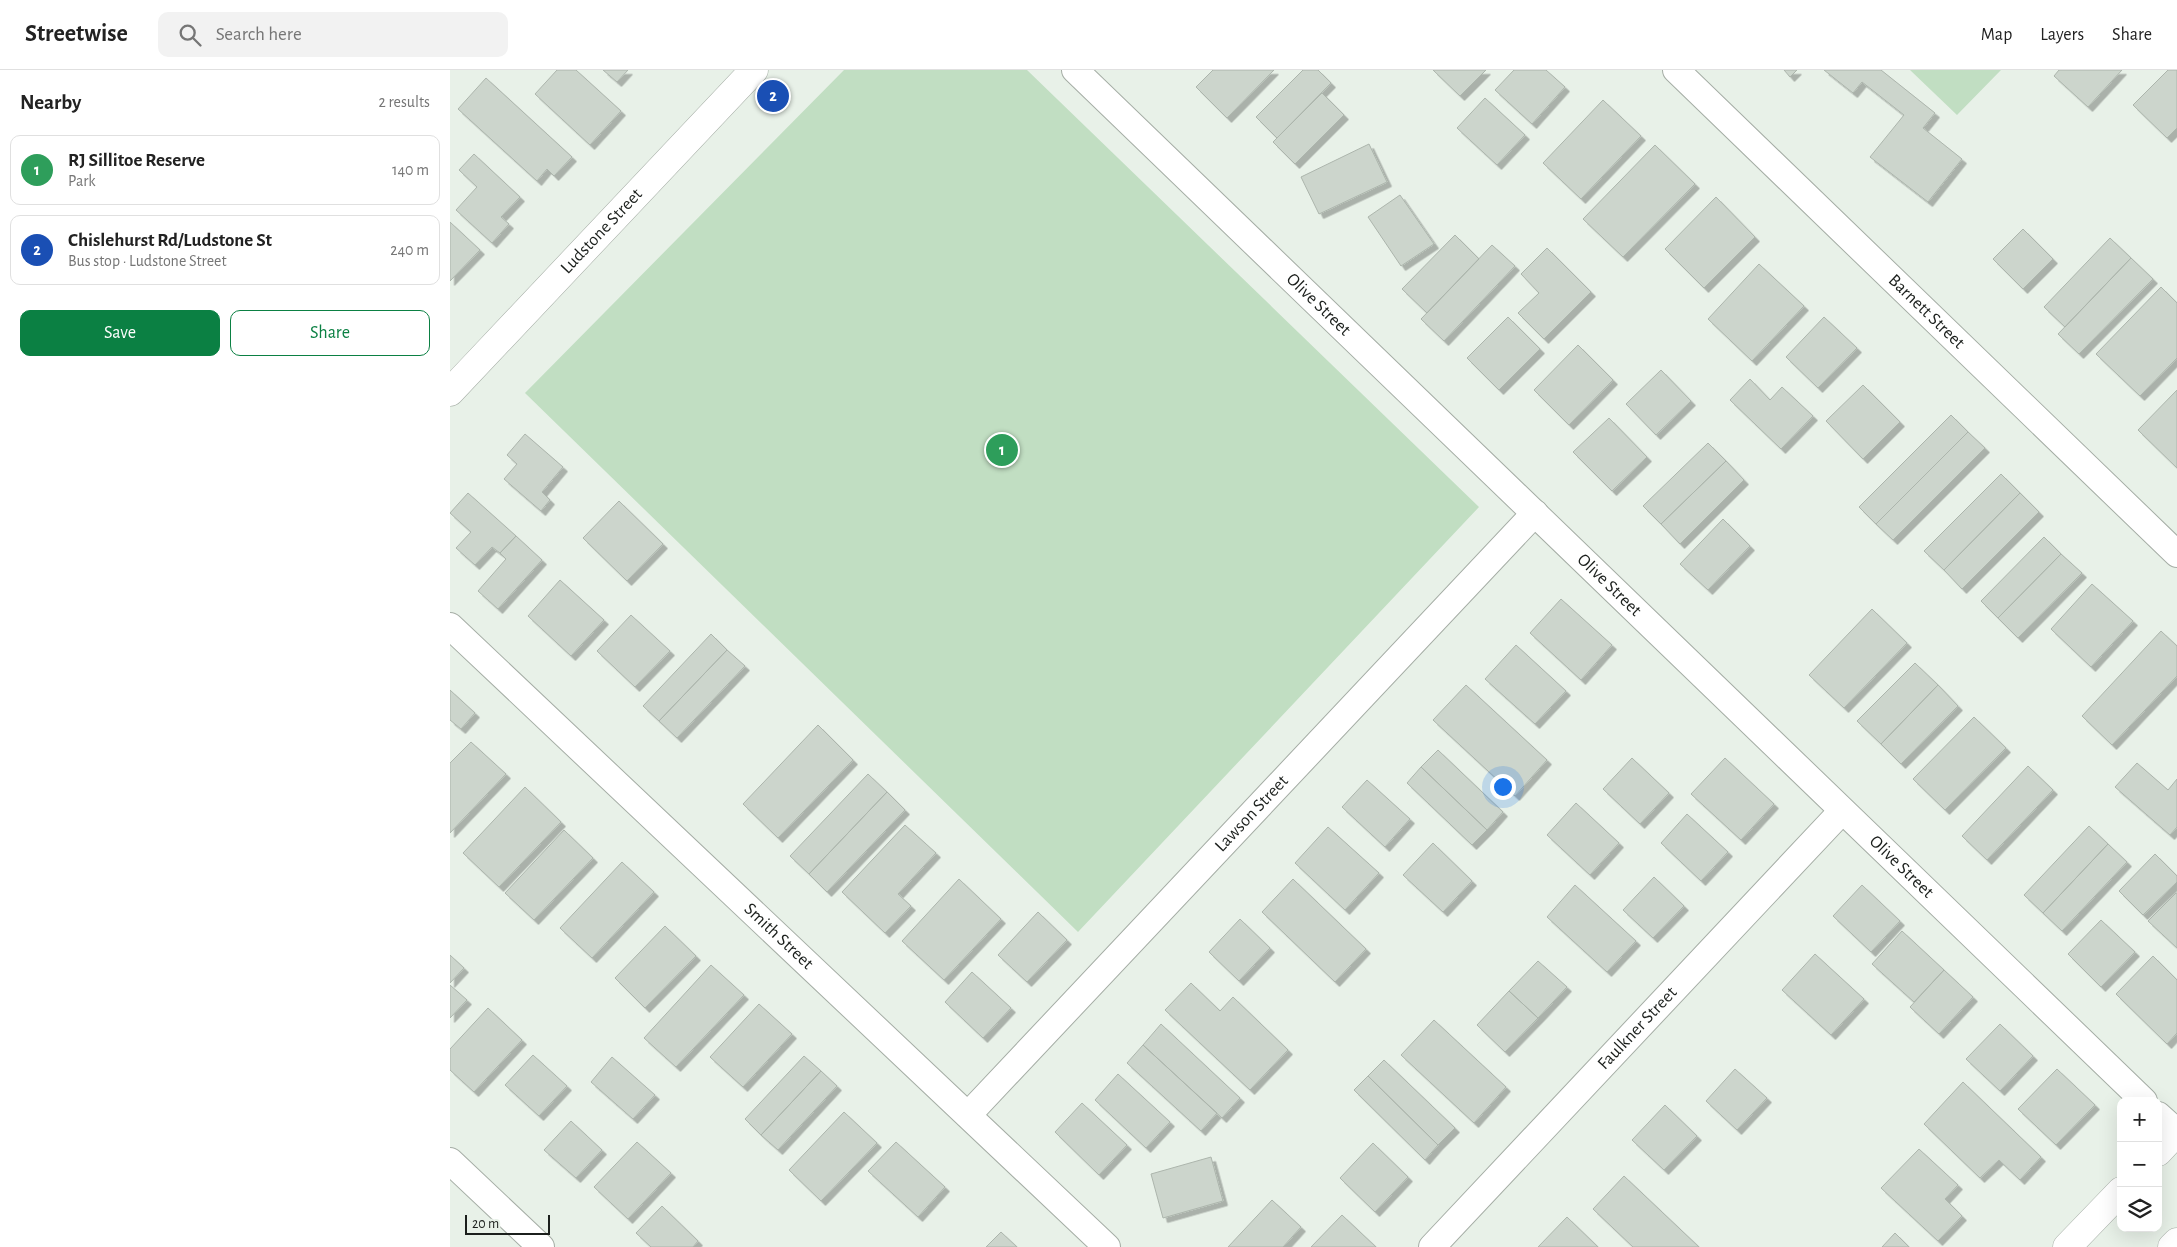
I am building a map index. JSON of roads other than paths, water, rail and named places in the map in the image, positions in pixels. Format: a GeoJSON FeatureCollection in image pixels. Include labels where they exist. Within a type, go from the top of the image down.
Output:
{"type":"FeatureCollection","features":[{"type":"Feature","properties":{"kind":"street","name":"Ludstone Street"},"geometry":{"type":"LineString","coordinates":[[450,392],[754,70]]}},
{"type":"Feature","properties":{"kind":"street","name":"Olive Street"},"geometry":{"type":"LineString","coordinates":[[1075,70],[2140,1097]]}},
{"type":"Feature","properties":{"kind":"street","name":"Barnett Street"},"geometry":{"type":"LineString","coordinates":[[1676,70],[2177,554]]}},
{"type":"Feature","properties":{"kind":"street","name":"Lawson Street"},"geometry":{"type":"LineString","coordinates":[[968,1115],[1535,513]]}},
{"type":"Feature","properties":{"kind":"street","name":"Smith Street"},"geometry":{"type":"LineString","coordinates":[[450,626],[1107,1247]]}},
{"type":"Feature","properties":{"kind":"street","name":"Faulkner Street"},"geometry":{"type":"LineString","coordinates":[[1432,1247],[1842,811]]}},
{"type":"Feature","properties":{"kind":"street"},"geometry":{"type":"LineString","coordinates":[[2162,1119],[2177,1132],[2162,1148]]}},
{"type":"Feature","properties":{"kind":"street"},"geometry":{"type":"LineString","coordinates":[[450,1161],[541,1247]]}},
{"type":"Feature","properties":{"kind":"street"},"geometry":{"type":"LineString","coordinates":[[2067,1247],[2117,1195]]}},
{"type":"Feature","properties":{"kind":"street"},"geometry":{"type":"LineString","coordinates":[[2172,1247],[2177,1242]]}},
{"type":"Feature","properties":{"kind":"place","name":"Chislehurst Rd/Ludstone St"},"geometry":{"type":"Point","coordinates":[773,96]}},
{"type":"Feature","properties":{"kind":"place","name":"RJ Sillitoe Reserve"},"geometry":{"type":"Point","coordinates":[1002,450]}}]}
